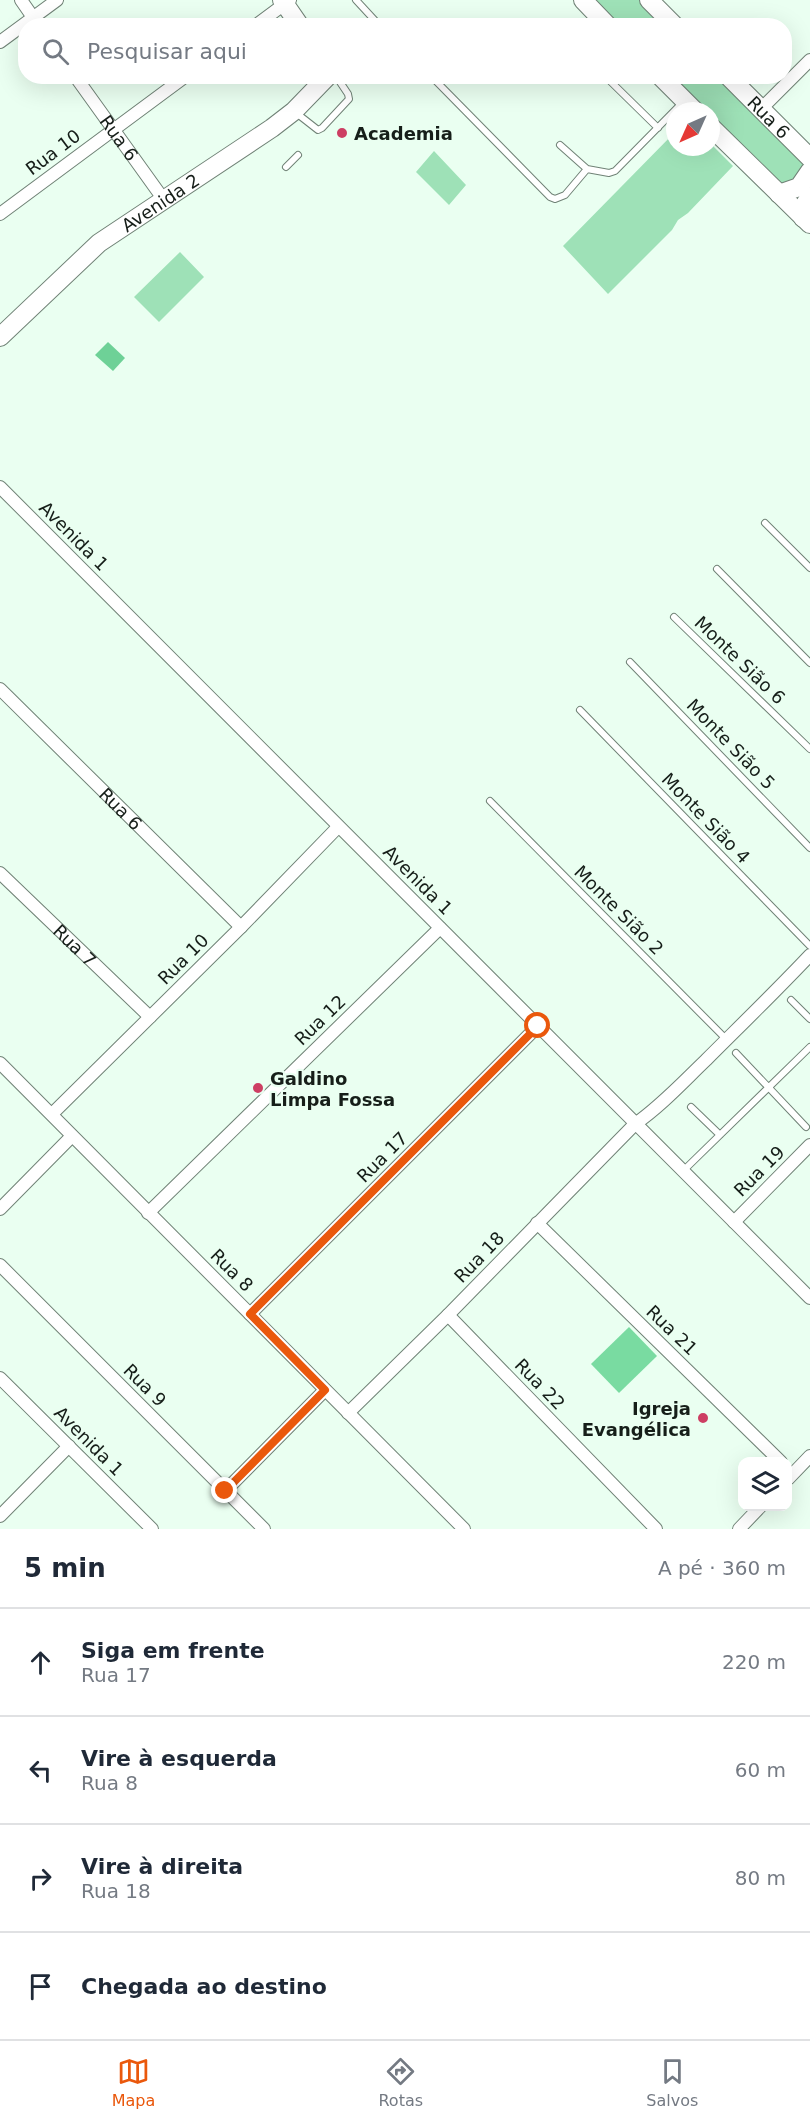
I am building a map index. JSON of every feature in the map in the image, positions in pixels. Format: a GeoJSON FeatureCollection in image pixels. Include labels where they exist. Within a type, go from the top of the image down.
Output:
{"type":"FeatureCollection","features":[{"type":"Feature","properties":{"kind":"street"},"geometry":{"type":"LineString","coordinates":[[21,0],[35,18]]}},
{"type":"Feature","properties":{"kind":"street"},"geometry":{"type":"LineString","coordinates":[[40,18],[57,0]]}},
{"type":"Feature","properties":{"kind":"street"},"geometry":{"type":"LineString","coordinates":[[582,0],[600,18]]}},
{"type":"Feature","properties":{"kind":"street"},"geometry":{"type":"LineString","coordinates":[[649,0],[667,18]]}},
{"type":"Feature","properties":{"kind":"street"},"geometry":{"type":"LineString","coordinates":[[265,18],[285,1],[295,18]]}},
{"type":"Feature","properties":{"kind":"street"},"geometry":{"type":"LineString","coordinates":[[0,42],[18,32]]}},
{"type":"Feature","properties":{"kind":"street"},"geometry":{"type":"LineString","coordinates":[[792,78],[810,60]]}},
{"type":"Feature","properties":{"kind":"street","name":"Rua 6"},"geometry":{"type":"LineString","coordinates":[[81,84],[164,200]]}},
{"type":"Feature","properties":{"kind":"street","name":"Rua 10"},"geometry":{"type":"LineString","coordinates":[[0,214],[175,84]]}},
{"type":"Feature","properties":{"kind":"street","name":"Avenida 2"},"geometry":{"type":"LineString","coordinates":[[0,337],[99,243],[272,128],[294,111],[320,84]]}},
{"type":"Feature","properties":{"kind":"street"},"geometry":{"type":"LineString","coordinates":[[668,84],[685,102]]}},
{"type":"Feature","properties":{"kind":"street","name":"Rua 6"},"geometry":{"type":"LineString","coordinates":[[736,84],[810,158]]}},
{"type":"Feature","properties":{"kind":"street"},"geometry":{"type":"LineString","coordinates":[[761,109],[786,84]]}},
{"type":"Feature","properties":{"kind":"street"},"geometry":{"type":"LineString","coordinates":[[720,136],[807,221]]}},
{"type":"Feature","properties":{"kind":"street"},"geometry":{"type":"LineString","coordinates":[[778,194],[799,187],[805,182],[810,171]]}},
{"type":"Feature","properties":{"kind":"street"},"geometry":{"type":"LineString","coordinates":[[807,221],[804,206],[810,196]]}},
{"type":"Feature","properties":{"kind":"street","name":"Avenida 1"},"geometry":{"type":"LineString","coordinates":[[0,487],[810,1298]]}},
{"type":"Feature","properties":{"kind":"street","name":"Rua 6"},"geometry":{"type":"LineString","coordinates":[[0,689],[241,927]]}},
{"type":"Feature","properties":{"kind":"street","name":"Rua 10"},"geometry":{"type":"LineString","coordinates":[[52,1114],[241,927],[338,827]]}},
{"type":"Feature","properties":{"kind":"street","name":"Rua 7"},"geometry":{"type":"LineString","coordinates":[[0,873],[150,1017]]}},
{"type":"Feature","properties":{"kind":"street","name":"Rua 12"},"geometry":{"type":"LineString","coordinates":[[148,1213],[440,928]]}},
{"type":"Feature","properties":{"kind":"street","name":"Rua 18"},"geometry":{"type":"LineString","coordinates":[[348,1413],[448,1315],[634,1124],[658,1106],[810,956]]}},
{"type":"Feature","properties":{"kind":"street","name":"Rua 17"},"geometry":{"type":"LineString","coordinates":[[250,1314],[538,1026]]}},
{"type":"Feature","properties":{"kind":"street","name":"Rua 8"},"geometry":{"type":"LineString","coordinates":[[0,1063],[464,1529]]}},
{"type":"Feature","properties":{"kind":"street"},"geometry":{"type":"LineString","coordinates":[[0,1209],[72,1136]]}},
{"type":"Feature","properties":{"kind":"street","name":"Rua 19"},"geometry":{"type":"LineString","coordinates":[[734,1222],[810,1145]]}},
{"type":"Feature","properties":{"kind":"street","name":"Rua 21"},"geometry":{"type":"LineString","coordinates":[[537,1223],[777,1457]]}},
{"type":"Feature","properties":{"kind":"street","name":"Rua 9"},"geometry":{"type":"LineString","coordinates":[[0,1265],[264,1529]]}},
{"type":"Feature","properties":{"kind":"street","name":"Rua 22"},"geometry":{"type":"LineString","coordinates":[[448,1315],[656,1529]]}},
{"type":"Feature","properties":{"kind":"street","name":"Avenida 1"},"geometry":{"type":"LineString","coordinates":[[0,1378],[152,1529]]}},
{"type":"Feature","properties":{"kind":"street"},"geometry":{"type":"LineString","coordinates":[[225,1491],[325,1390]]}},
{"type":"Feature","properties":{"kind":"street"},"geometry":{"type":"LineString","coordinates":[[0,1516],[69,1446]]}},
{"type":"Feature","properties":{"kind":"street"},"geometry":{"type":"LineString","coordinates":[[792,1471],[810,1456]]}},
{"type":"Feature","properties":{"kind":"street"},"geometry":{"type":"LineString","coordinates":[[739,1529],[756,1511]]}},
{"type":"Feature","properties":{"kind":"lane"},"geometry":{"type":"LineString","coordinates":[[356,0],[373,18]]}},
{"type":"Feature","properties":{"kind":"lane"},"geometry":{"type":"LineString","coordinates":[[294,111],[313,128],[318,130],[322,128],[349,99],[341,84]]}},
{"type":"Feature","properties":{"kind":"lane"},"geometry":{"type":"LineString","coordinates":[[439,84],[550,197],[555,199],[565,195],[587,169]]}},
{"type":"Feature","properties":{"kind":"lane"},"geometry":{"type":"LineString","coordinates":[[613,84],[658,128]]}},
{"type":"Feature","properties":{"kind":"lane"},"geometry":{"type":"LineString","coordinates":[[560,145],[587,169],[609,173],[615,171],[666,122]]}},
{"type":"Feature","properties":{"kind":"lane"},"geometry":{"type":"LineString","coordinates":[[286,167],[298,155]]}},
{"type":"Feature","properties":{"kind":"lane"},"geometry":{"type":"LineString","coordinates":[[765,523],[810,568]]}},
{"type":"Feature","properties":{"kind":"lane"},"geometry":{"type":"LineString","coordinates":[[717,569],[810,663]]}},
{"type":"Feature","properties":{"kind":"lane","name":"Monte Sião 6"},"geometry":{"type":"LineString","coordinates":[[674,617],[810,749]]}},
{"type":"Feature","properties":{"kind":"lane","name":"Monte Sião 5"},"geometry":{"type":"LineString","coordinates":[[630,662],[810,848]]}},
{"type":"Feature","properties":{"kind":"lane","name":"Monte Sião 4"},"geometry":{"type":"LineString","coordinates":[[580,710],[810,946]]}},
{"type":"Feature","properties":{"kind":"lane","name":"Monte Sião 2"},"geometry":{"type":"LineString","coordinates":[[490,801],[727,1040]]}},
{"type":"Feature","properties":{"kind":"lane"},"geometry":{"type":"LineString","coordinates":[[791,1000],[810,1019]]}},
{"type":"Feature","properties":{"kind":"lane"},"geometry":{"type":"LineString","coordinates":[[683,1172],[810,1047]]}},
{"type":"Feature","properties":{"kind":"lane"},"geometry":{"type":"LineString","coordinates":[[736,1053],[806,1126]]}},
{"type":"Feature","properties":{"kind":"lane"},"geometry":{"type":"LineString","coordinates":[[691,1107],[720,1136]]}},
{"type":"Feature","properties":{"kind":"shaded area"},"geometry":{"type":"Polygon","coordinates":[[[588,0],[655,0],[674,18],[607,18],[588,0]]]}},
{"type":"Feature","properties":{"kind":"shaded area"},"geometry":{"type":"Polygon","coordinates":[[[672,84],[739,84],[810,154],[810,220],[720,131],[720,102],[691,102],[672,84]]]}},
{"type":"Feature","properties":{"kind":"shaded area"},"geometry":{"type":"Polygon","coordinates":[[[666,141],[666,156],[720,156],[720,153],[733,166],[608,294],[563,246],[666,141]]]}},
{"type":"Feature","properties":{"kind":"shaded area"},"geometry":{"type":"Polygon","coordinates":[[[434,151],[466,185],[449,205],[416,172],[434,151]]]}},
{"type":"Feature","properties":{"kind":"shaded area"},"geometry":{"type":"Polygon","coordinates":[[[180,252],[204,277],[159,322],[134,297],[180,252]]]}},
{"type":"Feature","properties":{"kind":"shaded area"},"geometry":{"type":"Polygon","coordinates":[[[108,342],[125,358],[113,371],[95,355],[108,342]]]}},
{"type":"Feature","properties":{"kind":"shaded area"},"geometry":{"type":"Polygon","coordinates":[[[629,1327],[657,1356],[619,1393],[591,1364],[629,1327]]]}},
{"type":"Feature","properties":{"kind":"place","name":"Academia"},"geometry":{"type":"Point","coordinates":[342,133]}},
{"type":"Feature","properties":{"kind":"place","name":"Galdino Limpa Fossa"},"geometry":{"type":"Point","coordinates":[258,1088]}},
{"type":"Feature","properties":{"kind":"place","name":"Igreja Evangélica"},"geometry":{"type":"Point","coordinates":[703,1418]}},
{"type":"Feature","properties":{"kind":"route"},"geometry":{"type":"LineString","coordinates":[[225,1491],[325,1390],[250,1314],[538,1026]]}}]}
